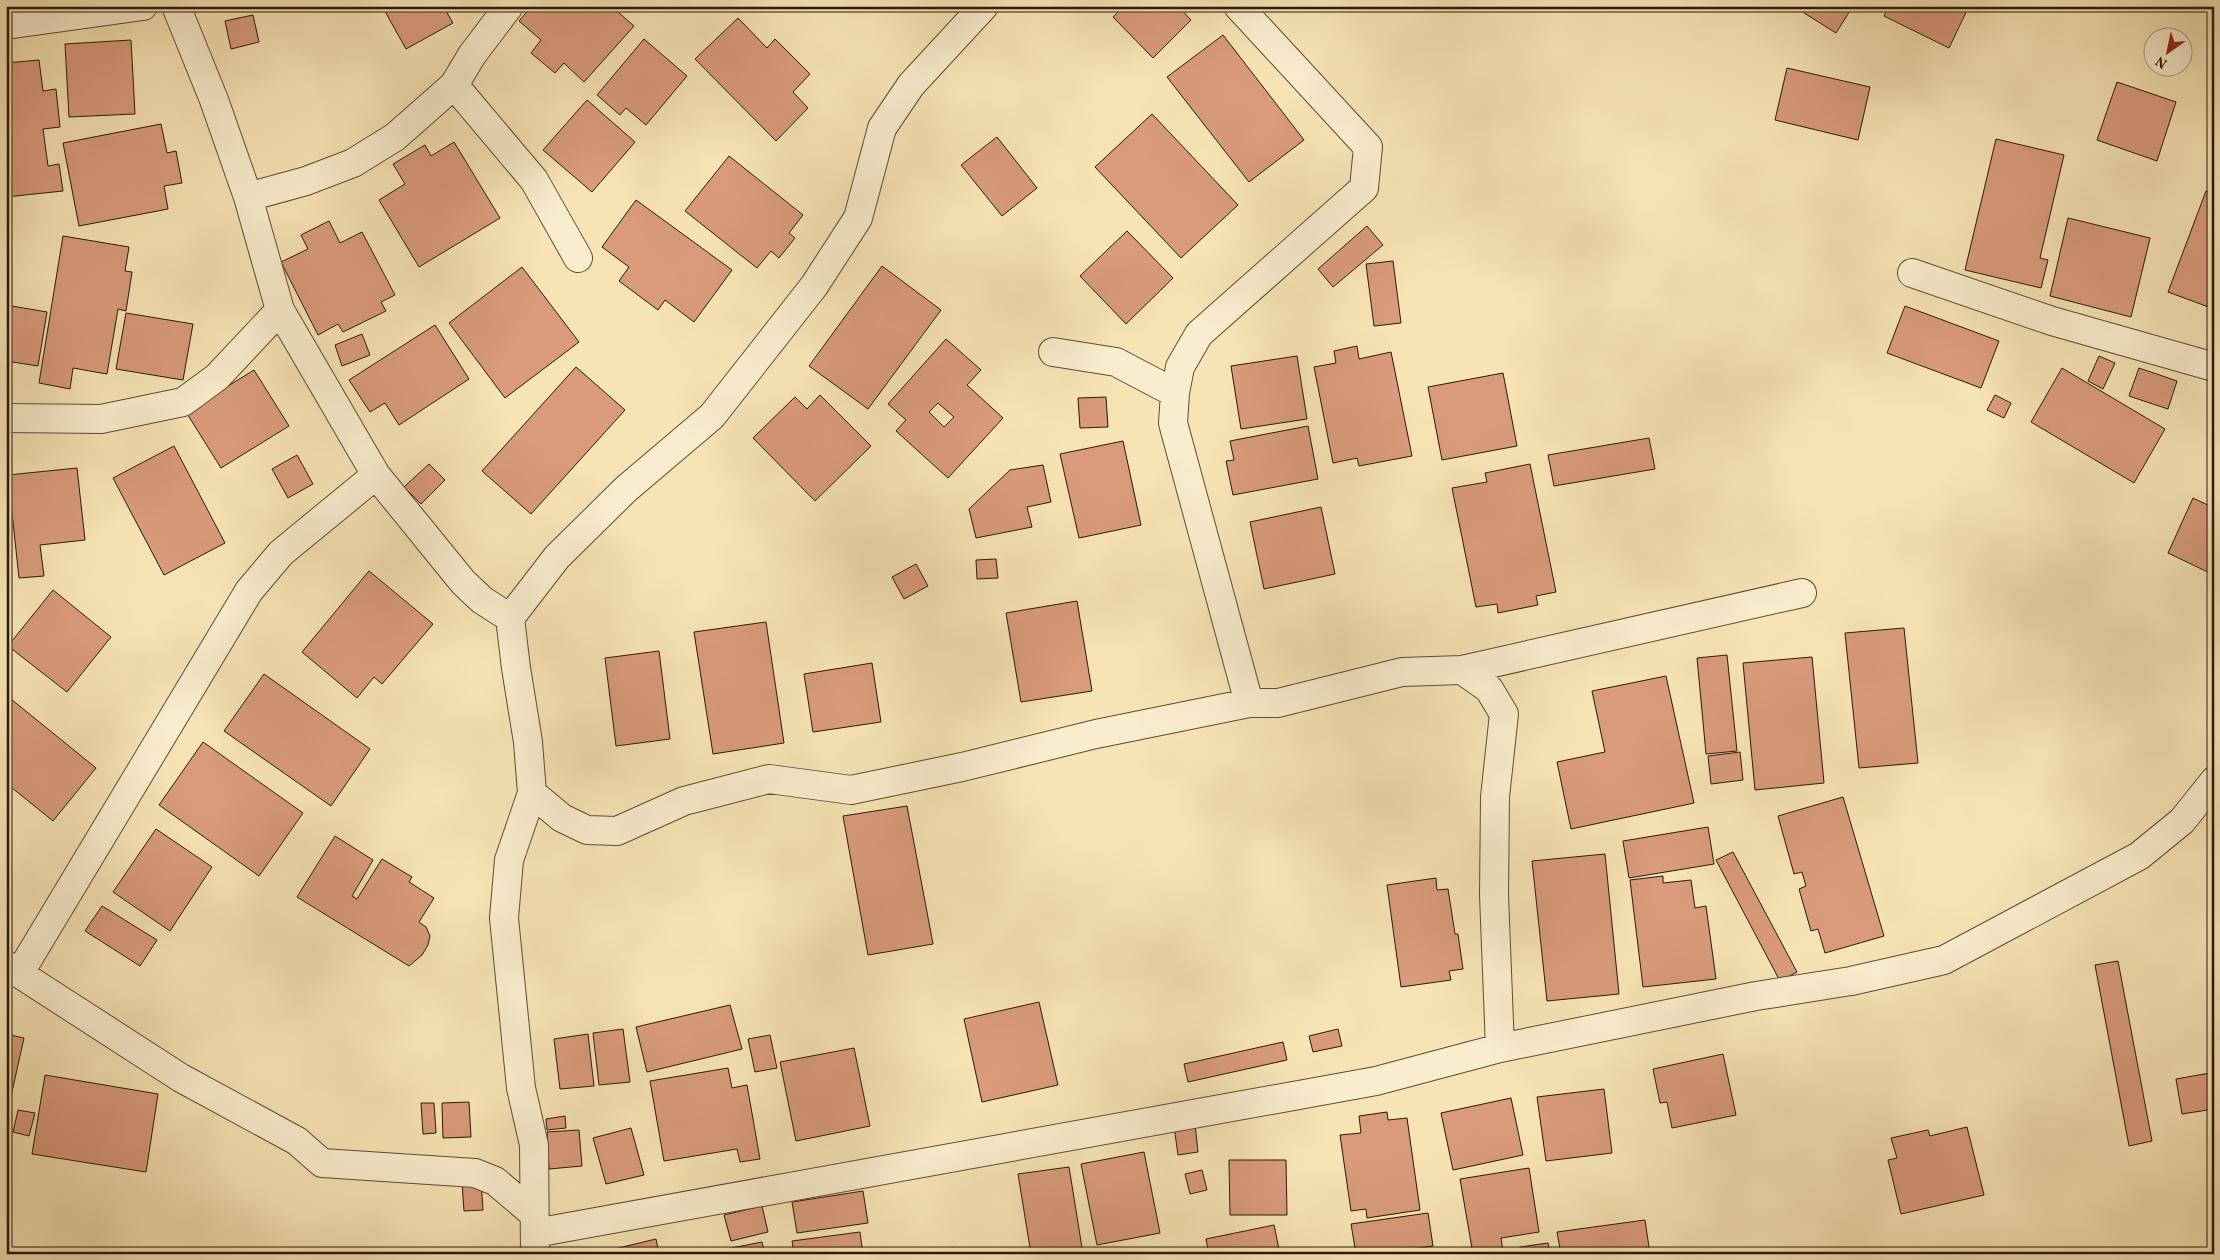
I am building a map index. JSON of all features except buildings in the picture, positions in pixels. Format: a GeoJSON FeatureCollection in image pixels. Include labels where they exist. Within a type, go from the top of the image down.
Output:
{"type":"FeatureCollection","features":[{"type":"Feature","properties":{"kind":"street"},"geometry":{"type":"LineString","coordinates":[[6,25],[143,6]]}},
{"type":"Feature","properties":{"kind":"street"},"geometry":{"type":"LineString","coordinates":[[176,6],[214,100],[248,197],[280,310],[376,476],[463,582],[482,600],[510,618]]}},
{"type":"Feature","properties":{"kind":"street"},"geometry":{"type":"LineString","coordinates":[[248,197],[306,181],[353,163],[396,137],[454,85],[472,55],[509,6]]}},
{"type":"Feature","properties":{"kind":"street"},"geometry":{"type":"LineString","coordinates":[[535,1233],[534,1145],[521,1088],[504,918],[508,860],[532,793],[528,742],[510,618],[557,557],[626,489],[712,416],[814,286],[858,218],[882,128],[911,85],[984,6]]}},
{"type":"Feature","properties":{"kind":"street"},"geometry":{"type":"LineString","coordinates":[[1238,6],[1368,147],[1364,188],[1199,334],[1180,367],[1175,393],[1173,423],[1249,703]]}},
{"type":"Feature","properties":{"kind":"street"},"geometry":{"type":"LineString","coordinates":[[454,85],[534,180],[578,258]]}},
{"type":"Feature","properties":{"kind":"street"},"geometry":{"type":"LineString","coordinates":[[1912,272],[2052,322],[2214,367]]}},
{"type":"Feature","properties":{"kind":"street"},"geometry":{"type":"LineString","coordinates":[[6,418],[101,419],[183,402],[217,377],[280,310]]}},
{"type":"Feature","properties":{"kind":"street"},"geometry":{"type":"LineString","coordinates":[[1053,352],[1116,362],[1175,393]]}},
{"type":"Feature","properties":{"kind":"street"},"geometry":{"type":"LineString","coordinates":[[376,476],[281,553],[249,592],[13,969],[181,1078],[297,1141],[322,1163],[475,1172],[495,1181],[535,1233]]}},
{"type":"Feature","properties":{"kind":"street"},"geometry":{"type":"LineString","coordinates":[[532,793],[562,818],[587,830],[617,831],[684,801],[769,779],[851,790],[962,767],[1096,734],[1249,703],[1278,703],[1402,672],[1462,670],[1802,593]]}},
{"type":"Feature","properties":{"kind":"street"},"geometry":{"type":"LineString","coordinates":[[1462,670],[1489,689],[1504,714],[1495,797],[1494,856],[1500,1048]]}},
{"type":"Feature","properties":{"kind":"street"},"geometry":{"type":"LineString","coordinates":[[535,1233],[1376,1081],[1500,1048],[1756,996],[1851,982],[1944,960],[2139,856],[2182,821],[2214,781]]}}]}
